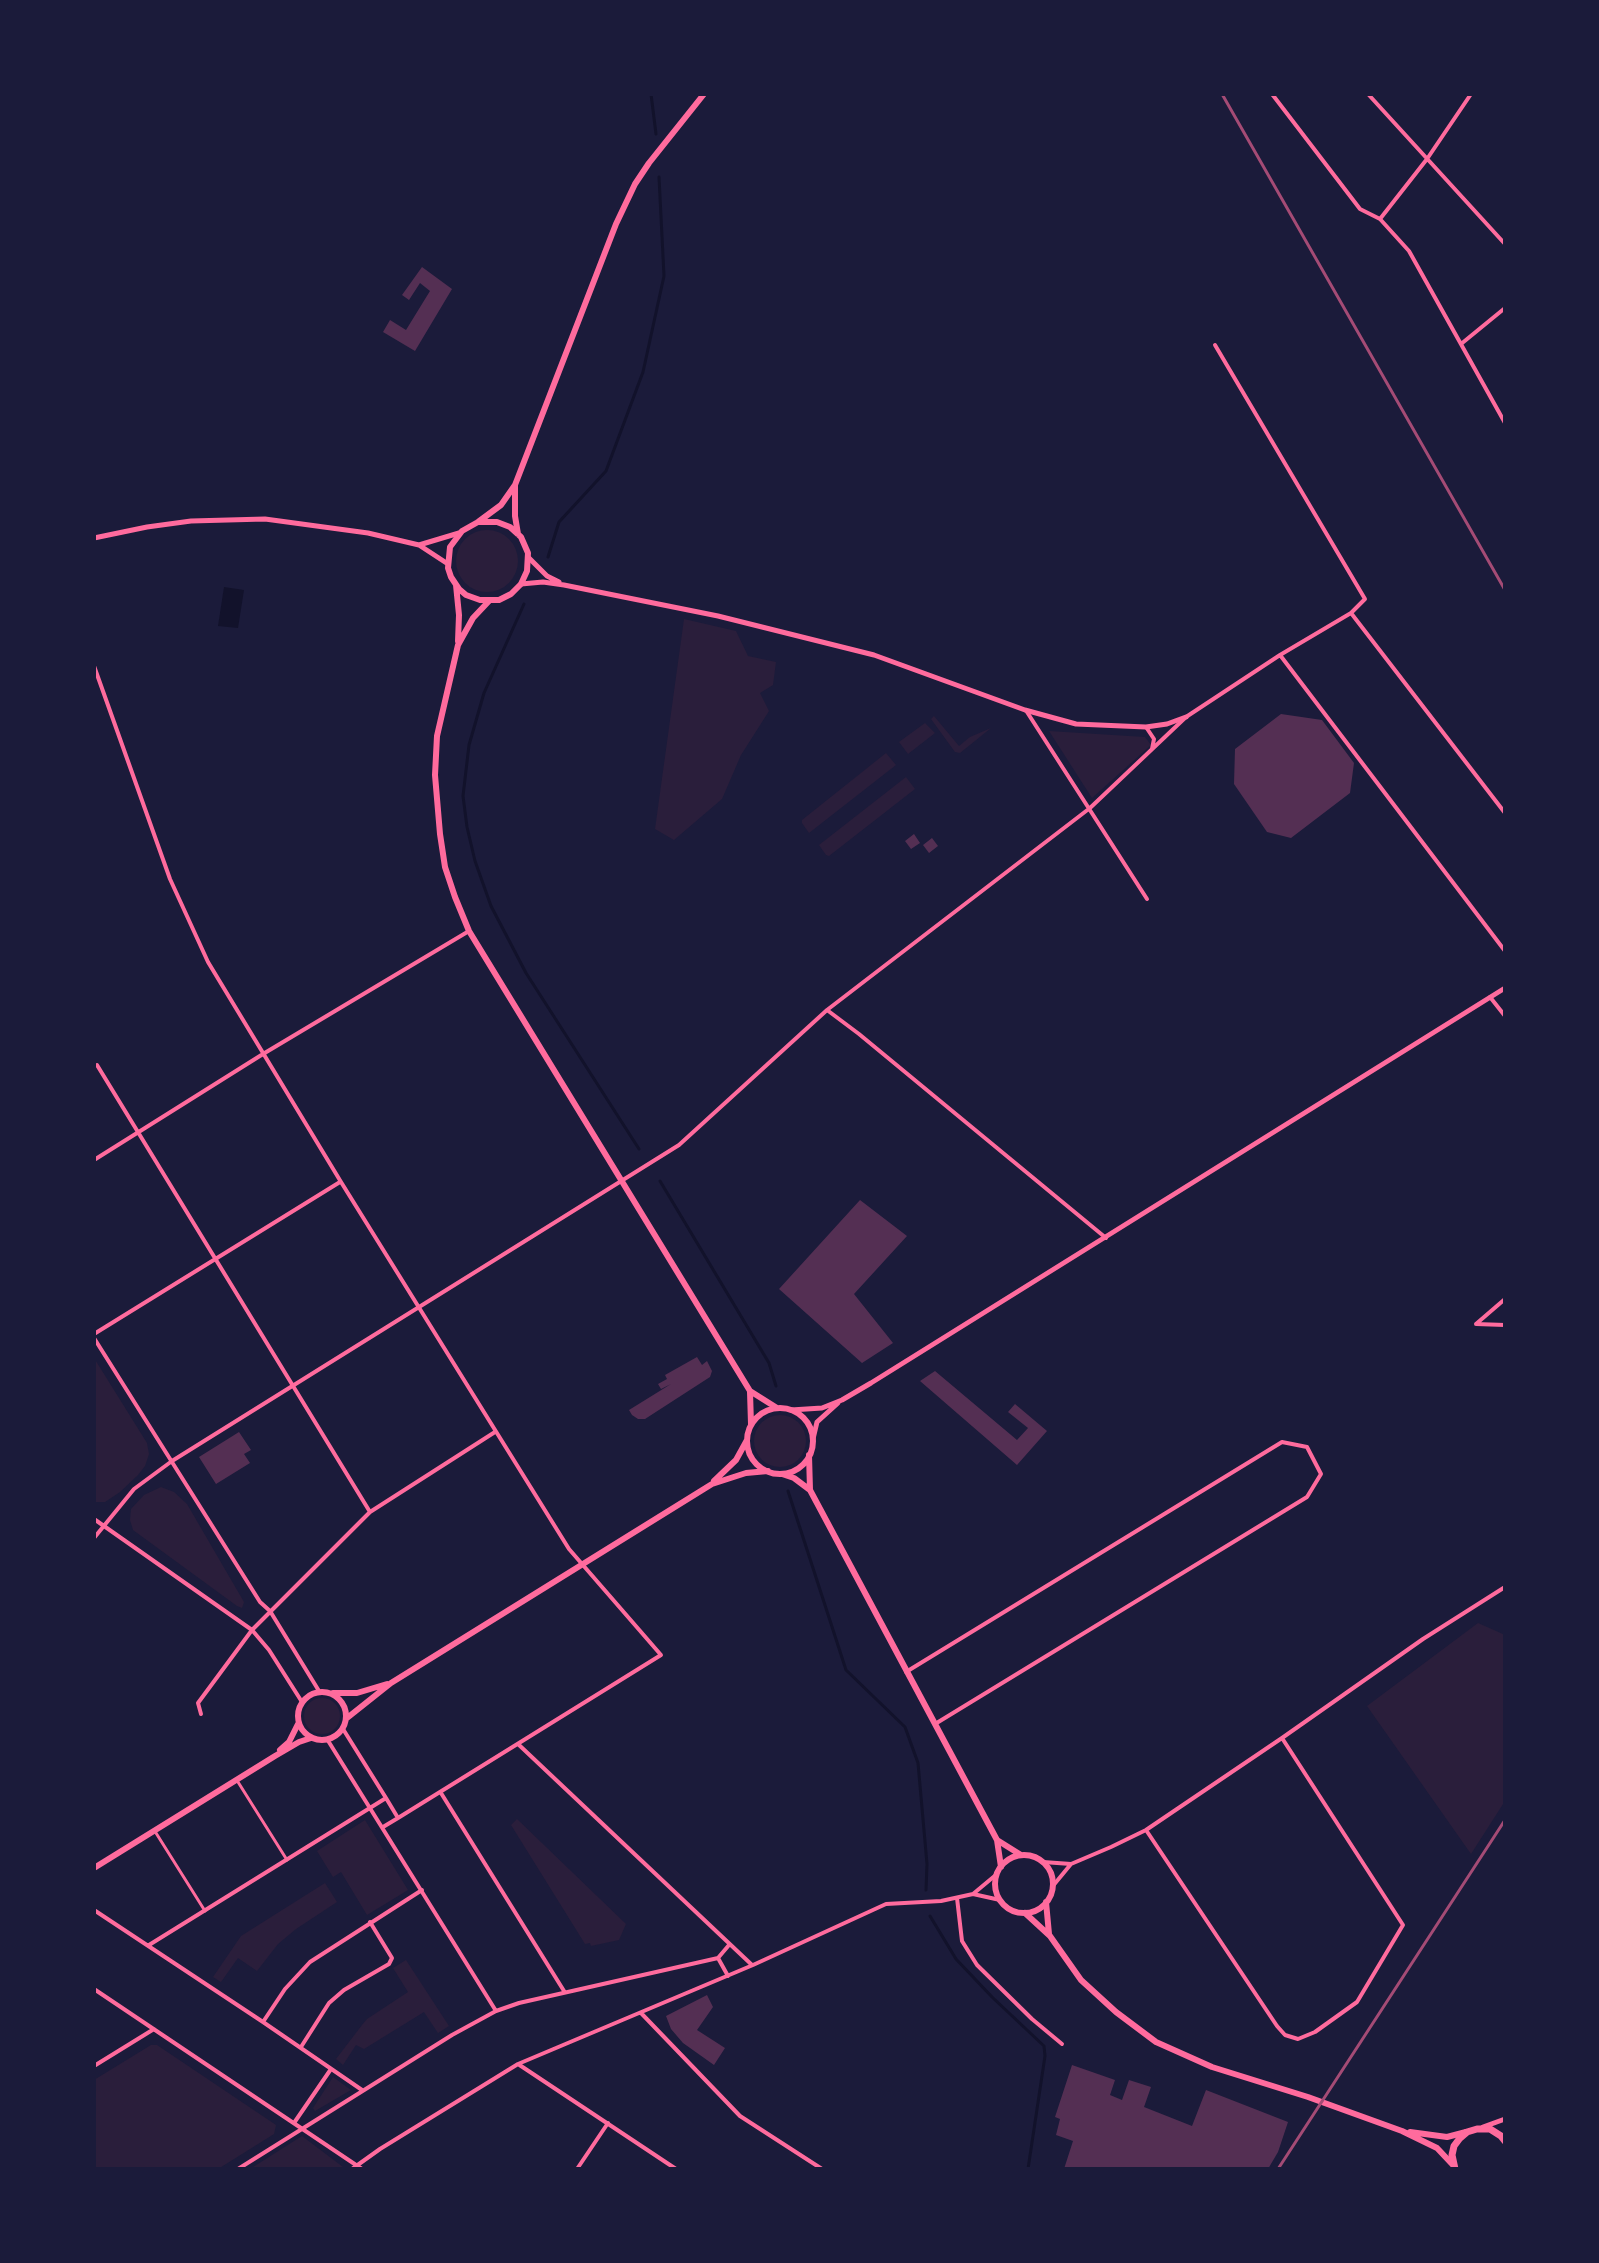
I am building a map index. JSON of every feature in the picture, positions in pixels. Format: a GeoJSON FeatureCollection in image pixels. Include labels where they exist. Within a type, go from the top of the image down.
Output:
{"type":"FeatureCollection","features":[{"type":"Feature","properties":{"kind":"main road"},"geometry":{"type":"LineString","coordinates":[[515,485],[515,516],[518,534],[528,557],[527,571],[521,584],[507,596],[489,601],[471,597],[451,577],[448,564],[450,547],[459,533],[501,505],[515,485],[616,224],[635,184],[674,129],[704,94]]}},
{"type":"Feature","properties":{"kind":"main road"},"geometry":{"type":"LineString","coordinates":[[478,522],[500,523],[518,534]]}},
{"type":"Feature","properties":{"kind":"main road"},"geometry":{"type":"LineString","coordinates":[[456,585],[458,645],[439,723],[435,775],[445,867],[469,931],[750,1391],[777,1408],[798,1413],[808,1423],[813,1439],[809,1455],[810,1490]]}},
{"type":"Feature","properties":{"kind":"main road"},"geometry":{"type":"LineString","coordinates":[[458,645],[473,618],[489,601]]}},
{"type":"Feature","properties":{"kind":"main road"},"geometry":{"type":"LineString","coordinates":[[712,1484],[736,1460],[747,1440],[751,1424],[750,1391]]}},
{"type":"Feature","properties":{"kind":"main road"},"geometry":{"type":"LineString","coordinates":[[751,1424],[763,1412],[777,1408]]}},
{"type":"Feature","properties":{"kind":"main road"},"geometry":{"type":"LineString","coordinates":[[747,1440],[756,1464],[768,1471],[794,1478],[810,1490],[997,1840],[999,1870],[996,1890],[1000,1900],[1013,1911],[1025,1913],[1046,1902]]}},
{"type":"Feature","properties":{"kind":"main road"},"geometry":{"type":"LineString","coordinates":[[781,1474],[798,1468],[809,1455]]}},
{"type":"Feature","properties":{"kind":"main road"},"geometry":{"type":"LineString","coordinates":[[94,1868],[299,1742],[311,1738],[327,1739],[343,1729],[347,1718],[391,1683],[712,1484],[746,1473],[768,1471]]}},
{"type":"Feature","properties":{"kind":"main road"},"geometry":{"type":"LineString","coordinates":[[311,1738],[299,1723],[297,1715],[302,1702],[309,1695],[319,1691],[357,1693],[391,1683]]}},
{"type":"Feature","properties":{"kind":"main road"},"geometry":{"type":"LineString","coordinates":[[333,1693],[343,1704],[347,1718]]}},
{"type":"Feature","properties":{"kind":"main road"},"geometry":{"type":"LineString","coordinates":[[275,1756],[289,1742],[299,1723]]}},
{"type":"Feature","properties":{"kind":"main road"},"geometry":{"type":"LineString","coordinates":[[997,1840],[1021,1855],[1043,1862],[1052,1876],[1052,1887],[1046,1902],[1050,1936]]}},
{"type":"Feature","properties":{"kind":"main road"},"geometry":{"type":"LineString","coordinates":[[999,1870],[1012,1858],[1021,1855]]}},
{"type":"Feature","properties":{"kind":"main road"},"geometry":{"type":"LineString","coordinates":[[1025,1913],[1050,1936],[1081,1980],[1156,2042],[1212,2067],[1402,2131],[1437,2148],[1454,2167]]}},
{"type":"Feature","properties":{"kind":"main road"},"geometry":{"type":"LineString","coordinates":[[1402,2131],[1447,2137],[1490,2129],[1505,2141]]}},
{"type":"Feature","properties":{"kind":"main road"},"geometry":{"type":"LineString","coordinates":[[1454,2167],[1454,2146],[1467,2132]]}},
{"type":"Feature","properties":{"kind":"street"},"geometry":{"type":"LineString","coordinates":[[1272,94],[1360,209],[1380,219],[1409,251],[1505,423]]}},
{"type":"Feature","properties":{"kind":"street"},"geometry":{"type":"LineString","coordinates":[[1368,94],[1505,244]]}},
{"type":"Feature","properties":{"kind":"street"},"geometry":{"type":"LineString","coordinates":[[1380,219],[1427,159],[1471,94]]}},
{"type":"Feature","properties":{"kind":"street"},"geometry":{"type":"LineString","coordinates":[[1461,344],[1505,308]]}},
{"type":"Feature","properties":{"kind":"street"},"geometry":{"type":"LineString","coordinates":[[94,1538],[134,1489],[172,1461],[679,1145],[827,1010],[1090,808],[1186,717],[1351,613],[1365,599],[1215,345]]}},
{"type":"Feature","properties":{"kind":"street"},"geometry":{"type":"LineString","coordinates":[[94,538],[177,523],[242,519],[312,524],[419,545],[448,564]]}},
{"type":"Feature","properties":{"kind":"street"},"geometry":{"type":"LineString","coordinates":[[419,545],[459,533]]}},
{"type":"Feature","properties":{"kind":"street"},"geometry":{"type":"LineString","coordinates":[[528,557],[547,576],[564,585]]}},
{"type":"Feature","properties":{"kind":"street"},"geometry":{"type":"LineString","coordinates":[[521,584],[543,582],[564,585],[718,616],[874,655],[1025,710],[1076,724],[1146,727],[1186,717]]}},
{"type":"Feature","properties":{"kind":"street"},"geometry":{"type":"LineString","coordinates":[[1351,613],[1505,813]]}},
{"type":"Feature","properties":{"kind":"street"},"geometry":{"type":"LineString","coordinates":[[1280,655],[1505,951]]}},
{"type":"Feature","properties":{"kind":"street"},"geometry":{"type":"LineString","coordinates":[[94,666],[182,910],[208,962],[569,1549],[661,1655],[383,1827]]}},
{"type":"Feature","properties":{"kind":"street"},"geometry":{"type":"LineString","coordinates":[[1025,710],[1147,899]]}},
{"type":"Feature","properties":{"kind":"street"},"geometry":{"type":"LineString","coordinates":[[1146,727],[1154,739],[1152,750]]}},
{"type":"Feature","properties":{"kind":"street"},"geometry":{"type":"LineString","coordinates":[[94,1160],[469,931]]}},
{"type":"Feature","properties":{"kind":"street"},"geometry":{"type":"LineString","coordinates":[[791,1410],[822,1408],[842,1400],[1505,988]]}},
{"type":"Feature","properties":{"kind":"street"},"geometry":{"type":"LineString","coordinates":[[1490,997],[1505,1016]]}},
{"type":"Feature","properties":{"kind":"street"},"geometry":{"type":"LineString","coordinates":[[827,1010],[1106,1238]]}},
{"type":"Feature","properties":{"kind":"street"},"geometry":{"type":"LineString","coordinates":[[97,1065],[370,1512]]}},
{"type":"Feature","properties":{"kind":"street"},"geometry":{"type":"LineString","coordinates":[[319,1691],[94,1336],[341,1182]]}},
{"type":"Feature","properties":{"kind":"street"},"geometry":{"type":"LineString","coordinates":[[1505,1299],[1476,1324],[1505,1325]]}},
{"type":"Feature","properties":{"kind":"street"},"geometry":{"type":"LineString","coordinates":[[813,1439],[817,1422],[842,1400]]}},
{"type":"Feature","properties":{"kind":"street"},"geometry":{"type":"LineString","coordinates":[[201,1714],[198,1703],[252,1630],[370,1512],[495,1432]]}},
{"type":"Feature","properties":{"kind":"street"},"geometry":{"type":"LineString","coordinates":[[906,1672],[1282,1442],[1307,1447],[1321,1474],[1307,1497],[935,1724]]}},
{"type":"Feature","properties":{"kind":"street"},"geometry":{"type":"LineString","coordinates":[[94,1519],[252,1630],[269,1650],[302,1702]]}},
{"type":"Feature","properties":{"kind":"street"},"geometry":{"type":"LineString","coordinates":[[1043,1862],[1071,1864],[1146,1830],[1423,1639],[1505,1587]]}},
{"type":"Feature","properties":{"kind":"street"},"geometry":{"type":"LineString","coordinates":[[343,1729],[398,1818]]}},
{"type":"Feature","properties":{"kind":"street"},"geometry":{"type":"LineString","coordinates":[[1146,1830],[1277,2026],[1285,2035],[1298,2039],[1315,2032],[1357,2002],[1403,1925],[1282,1738]]}},
{"type":"Feature","properties":{"kind":"street"},"geometry":{"type":"LineString","coordinates":[[327,1739],[496,2011]]}},
{"type":"Feature","properties":{"kind":"street"},"geometry":{"type":"LineString","coordinates":[[518,1744],[753,1965]]}},
{"type":"Feature","properties":{"kind":"street"},"geometry":{"type":"LineString","coordinates":[[236,1780],[287,1860]]}},
{"type":"Feature","properties":{"kind":"street"},"geometry":{"type":"LineString","coordinates":[[441,1793],[565,1992]]}},
{"type":"Feature","properties":{"kind":"street"},"geometry":{"type":"LineString","coordinates":[[149,1945],[386,1798]]}},
{"type":"Feature","properties":{"kind":"street"},"geometry":{"type":"LineString","coordinates":[[155,1831],[205,1911]]}},
{"type":"Feature","properties":{"kind":"street"},"geometry":{"type":"LineString","coordinates":[[1052,1887],[1071,1864]]}},
{"type":"Feature","properties":{"kind":"street"},"geometry":{"type":"LineString","coordinates":[[973,1894],[999,1870]]}},
{"type":"Feature","properties":{"kind":"street"},"geometry":{"type":"LineString","coordinates":[[263,2022],[285,1989],[310,1962],[422,1890]]}},
{"type":"Feature","properties":{"kind":"street"},"geometry":{"type":"LineString","coordinates":[[94,1989],[357,2168],[380,2149],[518,2064],[728,1976],[886,1904],[925,1902],[973,1894],[1000,1900]]}},
{"type":"Feature","properties":{"kind":"street"},"geometry":{"type":"LineString","coordinates":[[957,1898],[962,1941],[977,1965],[1062,2044]]}},
{"type":"Feature","properties":{"kind":"street"},"geometry":{"type":"LineString","coordinates":[[94,1910],[362,2090]]}},
{"type":"Feature","properties":{"kind":"street"},"geometry":{"type":"LineString","coordinates":[[301,2047],[329,2003],[344,1990],[389,1964],[392,1958],[370,1922]]}},
{"type":"Feature","properties":{"kind":"street"},"geometry":{"type":"LineString","coordinates":[[238,2169],[362,2090],[496,2011],[565,1992],[718,1958],[729,1945]]}},
{"type":"Feature","properties":{"kind":"street"},"geometry":{"type":"LineString","coordinates":[[718,1958],[728,1976]]}},
{"type":"Feature","properties":{"kind":"street"},"geometry":{"type":"LineString","coordinates":[[641,2013],[740,2116],[822,2169],[860,2169]]}},
{"type":"Feature","properties":{"kind":"street"},"geometry":{"type":"LineString","coordinates":[[94,2066],[154,2029]]}},
{"type":"Feature","properties":{"kind":"street"},"geometry":{"type":"LineString","coordinates":[[518,2064],[676,2169]]}},
{"type":"Feature","properties":{"kind":"street"},"geometry":{"type":"LineString","coordinates":[[294,2124],[331,2069]]}},
{"type":"Feature","properties":{"kind":"street"},"geometry":{"type":"LineString","coordinates":[[1477,2129],[1505,2119]]}},
{"type":"Feature","properties":{"kind":"street"},"geometry":{"type":"LineString","coordinates":[[577,2169],[608,2123]]}},
{"type":"Feature","properties":{"kind":"shaded area"},"geometry":{"type":"Polygon","coordinates":[[[487,530],[509,539],[518,561],[509,583],[487,592],[465,583],[456,561],[465,539],[487,530]]]}},
{"type":"Feature","properties":{"kind":"shaded area"},"geometry":{"type":"Polygon","coordinates":[[[224,587],[244,590],[238,628],[218,626],[224,587]]]}},
{"type":"Feature","properties":{"kind":"shaded area"},"geometry":{"type":"Polygon","coordinates":[[[684,619],[736,631],[748,656],[776,662],[773,685],[760,693],[769,711],[741,755],[722,799],[674,840],[655,829],[684,619]]]}},
{"type":"Feature","properties":{"kind":"shaded area"},"geometry":{"type":"Polygon","coordinates":[[[934,716],[959,746],[970,737],[991,728],[960,753],[955,752],[931,719],[934,716]]]}},
{"type":"Feature","properties":{"kind":"shaded area"},"geometry":{"type":"Polygon","coordinates":[[[925,723],[935,733],[908,754],[899,742],[925,723]]]}},
{"type":"Feature","properties":{"kind":"shaded area"},"geometry":{"type":"Polygon","coordinates":[[[1049,731],[1145,737],[1151,745],[1092,798],[1049,731]]]}},
{"type":"Feature","properties":{"kind":"shaded area"},"geometry":{"type":"Polygon","coordinates":[[[886,753],[896,765],[809,833],[802,820],[886,753]]]}},
{"type":"Feature","properties":{"kind":"shaded area"},"geometry":{"type":"Polygon","coordinates":[[[906,777],[915,789],[829,856],[826,855],[819,845],[906,777]]]}},
{"type":"Feature","properties":{"kind":"shaded area"},"geometry":{"type":"Polygon","coordinates":[[[94,1358],[147,1443],[149,1454],[138,1475],[105,1502],[94,1502],[94,1358]]]}},
{"type":"Feature","properties":{"kind":"shaded area"},"geometry":{"type":"Polygon","coordinates":[[[780,1415],[798,1423],[806,1441],[798,1459],[780,1467],[762,1459],[754,1441],[762,1423],[780,1415]]]}},
{"type":"Feature","properties":{"kind":"shaded area"},"geometry":{"type":"Polygon","coordinates":[[[161,1487],[174,1492],[187,1504],[244,1602],[242,1608],[133,1530],[131,1509],[144,1495],[161,1487]]]}},
{"type":"Feature","properties":{"kind":"shaded area"},"geometry":{"type":"Polygon","coordinates":[[[1478,1623],[1505,1635],[1505,1801],[1471,1854],[1367,1706],[1478,1623]]]}},
{"type":"Feature","properties":{"kind":"shaded area"},"geometry":{"type":"Polygon","coordinates":[[[322,1698],[335,1703],[340,1716],[335,1729],[322,1734],[309,1729],[304,1716],[309,1703],[322,1698]]]}},
{"type":"Feature","properties":{"kind":"shaded area"},"geometry":{"type":"Polygon","coordinates":[[[517,1819],[626,1924],[619,1940],[591,1946],[590,1943],[585,1944],[511,1825],[517,1819]]]}},
{"type":"Feature","properties":{"kind":"shaded area"},"geometry":{"type":"Polygon","coordinates":[[[365,1820],[408,1890],[367,1915],[341,1872],[333,1877],[317,1851],[365,1820]]]}},
{"type":"Feature","properties":{"kind":"shaded area"},"geometry":{"type":"Polygon","coordinates":[[[325,1883],[337,1902],[278,1944],[257,1971],[238,1958],[221,1982],[213,1977],[241,1936],[325,1883]]]}},
{"type":"Feature","properties":{"kind":"shaded area"},"geometry":{"type":"Polygon","coordinates":[[[406,1960],[449,2026],[438,2033],[424,2012],[364,2049],[356,2045],[343,2065],[336,2059],[367,2019],[408,1992],[393,1968],[406,1960]]]}},
{"type":"Feature","properties":{"kind":"shaded area"},"geometry":{"type":"Polygon","coordinates":[[[151,2045],[157,2045],[276,2125],[274,2134],[218,2169],[94,2169],[94,2080],[151,2045]]]}},
{"type":"Feature","properties":{"kind":"shaded area"},"geometry":{"type":"Polygon","coordinates":[[[333,2077],[351,2090],[315,2111],[313,2108],[333,2077]]]}},
{"type":"Feature","properties":{"kind":"shaded area"},"geometry":{"type":"Polygon","coordinates":[[[302,2136],[343,2167],[250,2169],[302,2136]]]}},
{"type":"Feature","properties":{"kind":"building"},"geometry":{"type":"Polygon","coordinates":[[[422,267],[452,289],[415,351],[383,332],[390,320],[406,330],[430,291],[420,283],[409,300],[402,295],[422,267]]]}},
{"type":"Feature","properties":{"kind":"building"},"geometry":{"type":"Polygon","coordinates":[[[1281,714],[1322,720],[1354,763],[1350,793],[1291,838],[1267,832],[1234,784],[1235,749],[1281,714]]]}},
{"type":"Feature","properties":{"kind":"building"},"geometry":{"type":"Polygon","coordinates":[[[914,834],[920,843],[911,849],[905,841],[914,834]]]}},
{"type":"Feature","properties":{"kind":"building"},"geometry":{"type":"Polygon","coordinates":[[[932,838],[938,846],[929,853],[923,845],[932,838]]]}},
{"type":"Feature","properties":{"kind":"building"},"geometry":{"type":"Polygon","coordinates":[[[860,1200],[907,1236],[854,1294],[893,1343],[862,1363],[779,1289],[860,1200]]]}},
{"type":"Feature","properties":{"kind":"building"},"geometry":{"type":"Polygon","coordinates":[[[697,1357],[702,1365],[707,1361],[712,1371],[710,1377],[645,1419],[632,1415],[629,1410],[671,1384],[661,1389],[658,1384],[667,1379],[665,1375],[697,1357]]]}},
{"type":"Feature","properties":{"kind":"building"},"geometry":{"type":"Polygon","coordinates":[[[935,1371],[1017,1440],[1028,1428],[1008,1412],[1015,1404],[1047,1431],[1017,1465],[920,1381],[935,1371]]]}},
{"type":"Feature","properties":{"kind":"building"},"geometry":{"type":"Polygon","coordinates":[[[239,1432],[251,1450],[244,1454],[250,1463],[216,1484],[199,1457],[239,1432]]]}},
{"type":"Feature","properties":{"kind":"building"},"geometry":{"type":"Polygon","coordinates":[[[707,1995],[713,2007],[697,2030],[725,2048],[714,2065],[683,2043],[671,2029],[666,2016],[707,1995]]]}},
{"type":"Feature","properties":{"kind":"building"},"geometry":{"type":"Polygon","coordinates":[[[1072,2065],[1115,2080],[1110,2095],[1122,2100],[1129,2080],[1151,2087],[1144,2107],[1192,2126],[1206,2090],[1288,2122],[1278,2152],[1268,2169],[1064,2169],[1073,2141],[1056,2135],[1060,2119],[1055,2117],[1072,2065]]]}},
{"type":"Feature","properties":{"kind":"waterway"},"geometry":{"type":"LineString","coordinates":[[651,94],[656,134]]}},
{"type":"Feature","properties":{"kind":"waterway"},"geometry":{"type":"LineString","coordinates":[[548,557],[559,522],[606,471],[643,372],[664,276],[659,177]]}},
{"type":"Feature","properties":{"kind":"waterway"},"geometry":{"type":"LineString","coordinates":[[524,604],[484,693],[469,745],[463,796],[467,827],[491,906],[526,973],[639,1149]]}},
{"type":"Feature","properties":{"kind":"waterway"},"geometry":{"type":"LineString","coordinates":[[660,1181],[769,1363],[776,1386]]}},
{"type":"Feature","properties":{"kind":"waterway"},"geometry":{"type":"LineString","coordinates":[[788,1491],[846,1670],[905,1727],[918,1763],[927,1864],[926,1890]]}},
{"type":"Feature","properties":{"kind":"waterway"},"geometry":{"type":"LineString","coordinates":[[930,1916],[956,1959],[1044,2046],[1028,2169]]}},
{"type":"Feature","properties":{"kind":"railway"},"geometry":{"type":"LineString","coordinates":[[1222,94],[1505,590]]}},
{"type":"Feature","properties":{"kind":"railway"},"geometry":{"type":"LineString","coordinates":[[1278,2169],[1505,1820]]}}]}
